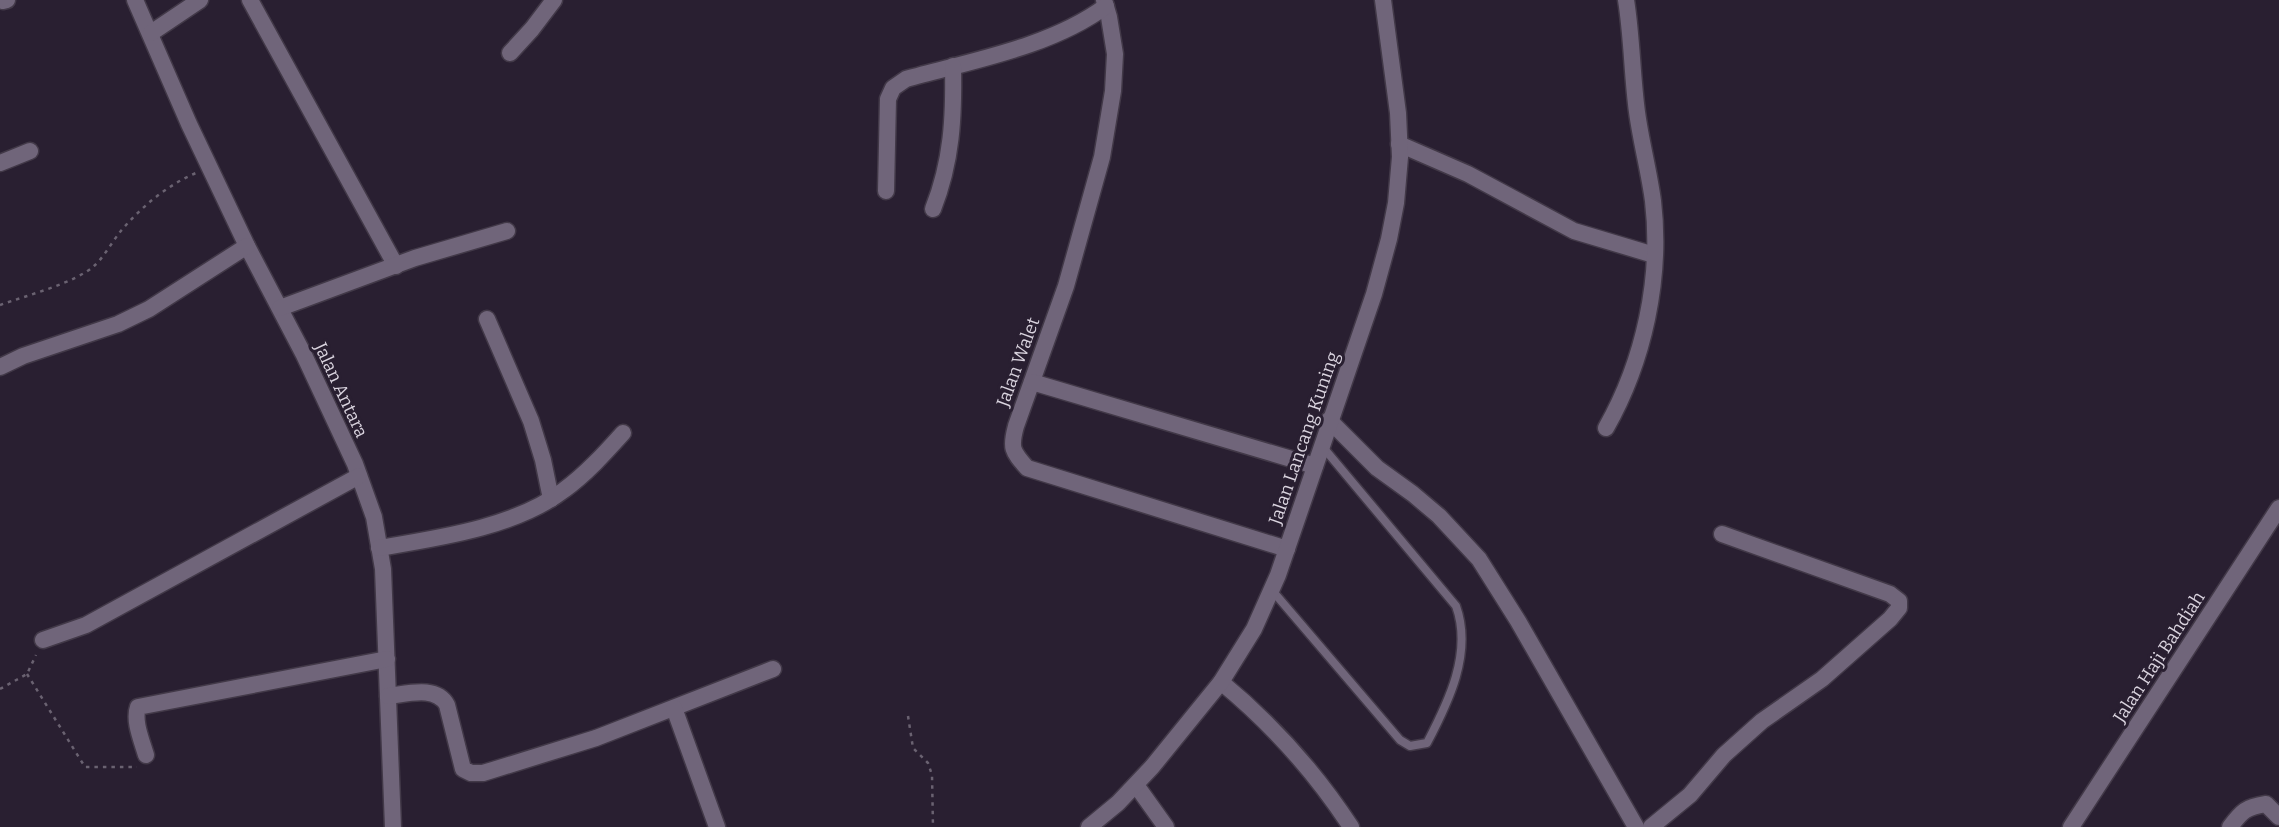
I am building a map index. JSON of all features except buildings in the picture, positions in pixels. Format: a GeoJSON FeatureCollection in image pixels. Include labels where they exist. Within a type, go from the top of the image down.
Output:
{"type":"FeatureCollection","features":[{"type":"Feature","properties":{"kind":"street","name":"Jalan Antara"},"geometry":{"type":"LineString","coordinates":[[135,0],[247,246],[304,355],[359,476],[374,517],[383,569],[393,827]]}},
{"type":"Feature","properties":{"kind":"street"},"geometry":{"type":"LineString","coordinates":[[150,33],[200,0]]}},
{"type":"Feature","properties":{"kind":"street"},"geometry":{"type":"LineString","coordinates":[[250,0],[396,266]]}},
{"type":"Feature","properties":{"kind":"street"},"geometry":{"type":"LineString","coordinates":[[510,52],[554,0]]}},
{"type":"Feature","properties":{"kind":"street","name":"Jalan Lancang Kuning"},"geometry":{"type":"LineString","coordinates":[[1088,827],[1136,785],[1191,722],[1200,706],[1220,682],[1254,629],[1287,549],[1374,294],[1396,203],[1398,113],[1383,0]]}},
{"type":"Feature","properties":{"kind":"street"},"geometry":{"type":"LineString","coordinates":[[1606,428],[1615,412],[1641,340],[1654,284],[1653,199],[1636,108],[1626,0]]}},
{"type":"Feature","properties":{"kind":"street"},"geometry":{"type":"LineString","coordinates":[[886,191],[888,99],[893,88],[906,79],[1060,32],[1091,17],[1105,3]]}},
{"type":"Feature","properties":{"kind":"street","name":"Jalan Walet"},"geometry":{"type":"LineString","coordinates":[[1105,3],[1115,54],[1113,91],[1102,157],[1066,286],[1011,443],[1014,454],[1027,468],[1287,549]]}},
{"type":"Feature","properties":{"kind":"street"},"geometry":{"type":"LineString","coordinates":[[933,209],[944,181],[950,154],[953,66]]}},
{"type":"Feature","properties":{"kind":"street"},"geometry":{"type":"LineString","coordinates":[[1399,144],[1468,174],[1574,231],[1654,255]]}},
{"type":"Feature","properties":{"kind":"street"},"geometry":{"type":"LineString","coordinates":[[0,163],[30,151]]}},
{"type":"Feature","properties":{"kind":"street"},"geometry":{"type":"LineString","coordinates":[[280,308],[415,258],[507,231]]}},
{"type":"Feature","properties":{"kind":"street"},"geometry":{"type":"LineString","coordinates":[[0,367],[23,356],[118,324],[149,309],[247,246]]}},
{"type":"Feature","properties":{"kind":"street"},"geometry":{"type":"LineString","coordinates":[[487,319],[531,421],[551,499]]}},
{"type":"Feature","properties":{"kind":"street"},"geometry":{"type":"LineString","coordinates":[[1032,382],[1315,466]]}},
{"type":"Feature","properties":{"kind":"street"},"geometry":{"type":"LineString","coordinates":[[1329,421],[1377,468],[1439,516],[1479,559],[1518,621],[1636,827]]}},
{"type":"Feature","properties":{"kind":"street"},"geometry":{"type":"LineString","coordinates":[[380,548],[511,518],[551,499],[583,474],[623,433]]}},
{"type":"Feature","properties":{"kind":"street"},"geometry":{"type":"LineString","coordinates":[[43,640],[86,625],[359,476]]}},
{"type":"Feature","properties":{"kind":"street","name":"Jalan Haji Bahdiah"},"geometry":{"type":"LineString","coordinates":[[2071,827],[2279,508]]}},
{"type":"Feature","properties":{"kind":"street"},"geometry":{"type":"LineString","coordinates":[[1651,827],[1690,795],[1724,755],[1762,721],[1822,679],[1899,608],[1899,601],[1890,594],[1722,534]]}},
{"type":"Feature","properties":{"kind":"street"},"geometry":{"type":"LineString","coordinates":[[146,755],[137,723],[138,706],[387,659]]}},
{"type":"Feature","properties":{"kind":"street"},"geometry":{"type":"LineString","coordinates":[[388,696],[431,692],[444,699],[463,769],[471,773],[483,773],[596,738],[774,669]]}},
{"type":"Feature","properties":{"kind":"street"},"geometry":{"type":"LineString","coordinates":[[1220,682],[1253,708],[1280,736],[1321,783],[1351,827]]}},
{"type":"Feature","properties":{"kind":"street"},"geometry":{"type":"LineString","coordinates":[[674,708],[717,827]]}},
{"type":"Feature","properties":{"kind":"street"},"geometry":{"type":"LineString","coordinates":[[1136,785],[1166,827]]}},
{"type":"Feature","properties":{"kind":"street"},"geometry":{"type":"LineString","coordinates":[[2230,827],[2242,811],[2253,806],[2266,804],[2279,817]]}},
{"type":"Feature","properties":{"kind":"lane"},"geometry":{"type":"LineString","coordinates":[[1271,589],[1400,740],[1410,746],[1427,743],[1449,701],[1463,642],[1457,606],[1322,446]]}},
{"type":"Feature","properties":{"kind":"path"},"geometry":{"type":"LineString","coordinates":[[0,305],[74,277],[94,266],[126,225],[155,198],[185,178],[210,168]]}},
{"type":"Feature","properties":{"kind":"path"},"geometry":{"type":"LineString","coordinates":[[0,689],[27,674],[43,640]]}},
{"type":"Feature","properties":{"kind":"path"},"geometry":{"type":"LineString","coordinates":[[27,674],[85,767],[136,768],[146,762],[146,755]]}},
{"type":"Feature","properties":{"kind":"path"},"geometry":{"type":"LineString","coordinates":[[908,716],[913,748],[928,763],[932,775],[933,827]]}}]}
